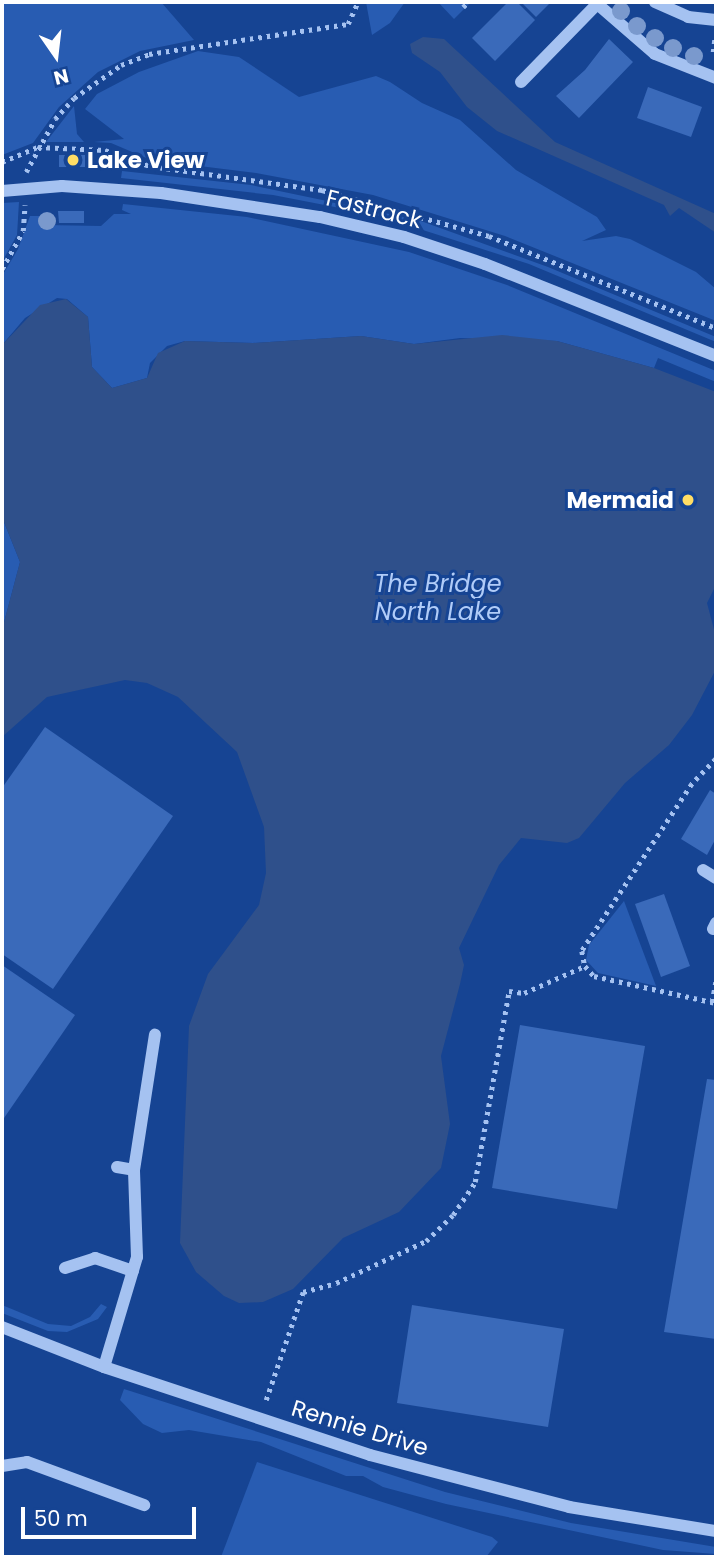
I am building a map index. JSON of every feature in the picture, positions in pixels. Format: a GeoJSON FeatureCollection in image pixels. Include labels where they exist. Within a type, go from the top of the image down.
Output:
{"type":"FeatureCollection","features":[{"type":"Feature","properties":{"kind":"street"},"geometry":{"type":"LineString","coordinates":[[655,2],[688,16],[716,20]]}},
{"type":"Feature","properties":{"kind":"street"},"geometry":{"type":"LineString","coordinates":[[521,82],[596,3],[655,54],[716,78]]}},
{"type":"Feature","properties":{"kind":"street","name":"Fastrack"},"geometry":{"type":"LineString","coordinates":[[2,191],[62,186],[161,193],[320,217],[404,237],[485,264],[716,356]]}},
{"type":"Feature","properties":{"kind":"street"},"geometry":{"type":"LineString","coordinates":[[703,870],[716,878]]}},
{"type":"Feature","properties":{"kind":"street"},"geometry":{"type":"LineString","coordinates":[[104,1367],[133,1271],[134,1170],[155,1035]]}},
{"type":"Feature","properties":{"kind":"street"},"geometry":{"type":"LineString","coordinates":[[117,1167],[134,1170]]}},
{"type":"Feature","properties":{"kind":"street"},"geometry":{"type":"LineString","coordinates":[[65,1268],[95,1258],[133,1271]]}},
{"type":"Feature","properties":{"kind":"street","name":"Rennie Drive"},"geometry":{"type":"LineString","coordinates":[[2,1327],[104,1367],[369,1455],[569,1507],[716,1531]]}},
{"type":"Feature","properties":{"kind":"street"},"geometry":{"type":"LineString","coordinates":[[2,1466],[27,1462],[144,1505]]}},
{"type":"Feature","properties":{"kind":"path"},"geometry":{"type":"LineString","coordinates":[[38,147],[55,118],[74,98],[121,65],[149,54],[348,24],[358,2]]}},
{"type":"Feature","properties":{"kind":"path"},"geometry":{"type":"LineString","coordinates":[[463,7],[468,2]]}},
{"type":"Feature","properties":{"kind":"path"},"geometry":{"type":"LineString","coordinates":[[716,760],[692,784],[582,951],[585,966],[594,976],[714,1003],[716,979]]}},
{"type":"Feature","properties":{"kind":"path"},"geometry":{"type":"LineString","coordinates":[[266,1400],[303,1292],[336,1283],[426,1241],[453,1214],[475,1182],[509,991],[524,993],[585,966]]}},
{"type":"Feature","properties":{"kind":"shaded area"},"geometry":{"type":"Polygon","coordinates":[[[2,2],[161,2],[194,40],[140,51],[98,72],[59,107],[33,143],[2,155],[2,2]]]}},
{"type":"Feature","properties":{"kind":"shaded area"},"geometry":{"type":"Polygon","coordinates":[[[366,2],[405,2],[390,23],[372,35],[366,2]]]}},
{"type":"Feature","properties":{"kind":"shaded area"},"geometry":{"type":"Polygon","coordinates":[[[438,2],[471,2],[454,19],[438,2]]]}},
{"type":"Feature","properties":{"kind":"shaded area"},"geometry":{"type":"Polygon","coordinates":[[[198,51],[239,57],[299,97],[376,76],[390,82],[422,103],[460,120],[516,170],[597,217],[606,230],[582,241],[616,236],[630,239],[696,272],[716,289],[716,321],[505,236],[373,195],[256,173],[151,160],[111,143],[94,142],[124,139],[85,109],[97,94],[139,72],[198,51]]]}},
{"type":"Feature","properties":{"kind":"shaded area"},"geometry":{"type":"Polygon","coordinates":[[[74,106],[77,134],[84,142],[46,142],[74,106]]]}},
{"type":"Feature","properties":{"kind":"shaded area"},"geometry":{"type":"Polygon","coordinates":[[[122,171],[251,185],[418,220],[548,267],[716,337],[716,342],[529,264],[376,215],[273,195],[121,178],[122,171]]]}},
{"type":"Feature","properties":{"kind":"shaded area"},"geometry":{"type":"Polygon","coordinates":[[[19,202],[17,235],[2,262],[2,203],[19,202]]]}},
{"type":"Feature","properties":{"kind":"shaded area"},"geometry":{"type":"Polygon","coordinates":[[[123,204],[247,217],[409,252],[507,285],[716,371],[716,382],[658,358],[654,368],[557,341],[460,338],[414,344],[361,336],[253,343],[185,341],[167,346],[150,363],[147,378],[112,388],[92,367],[88,317],[67,299],[57,298],[25,318],[2,345],[2,276],[18,249],[30,216],[43,216],[44,225],[101,226],[114,214],[131,214],[122,210],[123,204]]]}},
{"type":"Feature","properties":{"kind":"shaded area"},"geometry":{"type":"Polygon","coordinates":[[[2,517],[20,562],[2,630],[2,517]]]}},
{"type":"Feature","properties":{"kind":"shaded area"},"geometry":{"type":"Polygon","coordinates":[[[624,901],[656,986],[598,973],[586,960],[589,945],[624,901]]]}},
{"type":"Feature","properties":{"kind":"shaded area"},"geometry":{"type":"Polygon","coordinates":[[[101,1304],[107,1307],[98,1319],[67,1332],[48,1331],[2,1313],[2,1305],[48,1324],[71,1326],[90,1317],[101,1304]]]}},
{"type":"Feature","properties":{"kind":"shaded area"},"geometry":{"type":"Polygon","coordinates":[[[124,1389],[445,1492],[571,1523],[716,1547],[716,1554],[663,1550],[446,1504],[383,1487],[363,1476],[346,1476],[261,1442],[189,1430],[162,1433],[143,1424],[120,1400],[124,1389]]]}},
{"type":"Feature","properties":{"kind":"shaded area"},"geometry":{"type":"Polygon","coordinates":[[[257,1462],[492,1537],[498,1542],[486,1557],[221,1557],[257,1462]]]}},
{"type":"Feature","properties":{"kind":"water"},"geometry":{"type":"Polygon","coordinates":[[[423,37],[444,39],[555,142],[716,214],[716,233],[679,208],[670,216],[664,205],[497,131],[467,107],[440,72],[412,53],[410,44],[423,37]]]}},
{"type":"Feature","properties":{"kind":"water","name":"The Bridge North Lake"},"geometry":{"type":"Polygon","coordinates":[[[66,299],[88,317],[92,367],[112,388],[147,378],[158,353],[185,341],[253,343],[361,336],[414,344],[502,335],[557,341],[654,368],[716,392],[716,585],[707,603],[716,637],[716,669],[692,715],[669,745],[625,783],[579,838],[567,843],[521,838],[499,865],[459,948],[464,965],[441,1056],[450,1124],[441,1168],[399,1212],[343,1238],[293,1289],[263,1302],[239,1303],[224,1296],[196,1272],[180,1243],[189,1026],[208,974],[259,905],[266,873],[264,827],[237,752],[178,697],[147,683],[125,680],[47,697],[2,737],[2,630],[20,562],[2,517],[2,345],[40,305],[66,299]]]}},
{"type":"Feature","properties":{"kind":"building"},"geometry":{"type":"Polygon","coordinates":[[[508,2],[517,2],[535,20],[495,61],[472,38],[508,2]]]}},
{"type":"Feature","properties":{"kind":"building"},"geometry":{"type":"Polygon","coordinates":[[[521,2],[551,2],[536,17],[521,2]]]}},
{"type":"Feature","properties":{"kind":"building"},"geometry":{"type":"Polygon","coordinates":[[[609,39],[633,62],[579,118],[556,96],[585,70],[609,39]]]}},
{"type":"Feature","properties":{"kind":"building"},"geometry":{"type":"Polygon","coordinates":[[[648,87],[702,107],[691,137],[637,118],[648,87]]]}},
{"type":"Feature","properties":{"kind":"building"},"geometry":{"type":"Polygon","coordinates":[[[59,155],[85,155],[85,167],[59,167],[59,155]]]}},
{"type":"Feature","properties":{"kind":"building"},"geometry":{"type":"Polygon","coordinates":[[[58,211],[84,211],[84,223],[59,223],[58,211]]]}},
{"type":"Feature","properties":{"kind":"building"},"geometry":{"type":"Polygon","coordinates":[[[45,727],[173,816],[53,989],[2,954],[2,788],[45,727]]]}},
{"type":"Feature","properties":{"kind":"building"},"geometry":{"type":"Polygon","coordinates":[[[710,790],[716,794],[716,838],[707,855],[681,839],[710,790]]]}},
{"type":"Feature","properties":{"kind":"building"},"geometry":{"type":"Polygon","coordinates":[[[664,894],[690,966],[661,977],[635,904],[664,894]]]}},
{"type":"Feature","properties":{"kind":"building"},"geometry":{"type":"Polygon","coordinates":[[[2,965],[75,1015],[2,1121],[2,965]]]}},
{"type":"Feature","properties":{"kind":"building"},"geometry":{"type":"Polygon","coordinates":[[[520,1025],[645,1046],[617,1209],[492,1188],[520,1025]]]}},
{"type":"Feature","properties":{"kind":"building"},"geometry":{"type":"Polygon","coordinates":[[[707,1079],[716,1080],[716,1339],[664,1332],[707,1079]]]}},
{"type":"Feature","properties":{"kind":"building"},"geometry":{"type":"Polygon","coordinates":[[[412,1305],[564,1329],[548,1427],[397,1403],[412,1305]]]}},
{"type":"Feature","properties":{"kind":"place","name":"Lake View"},"geometry":{"type":"Point","coordinates":[73,160]}},
{"type":"Feature","properties":{"kind":"place","name":"Mermaid"},"geometry":{"type":"Point","coordinates":[688,500]}}]}
